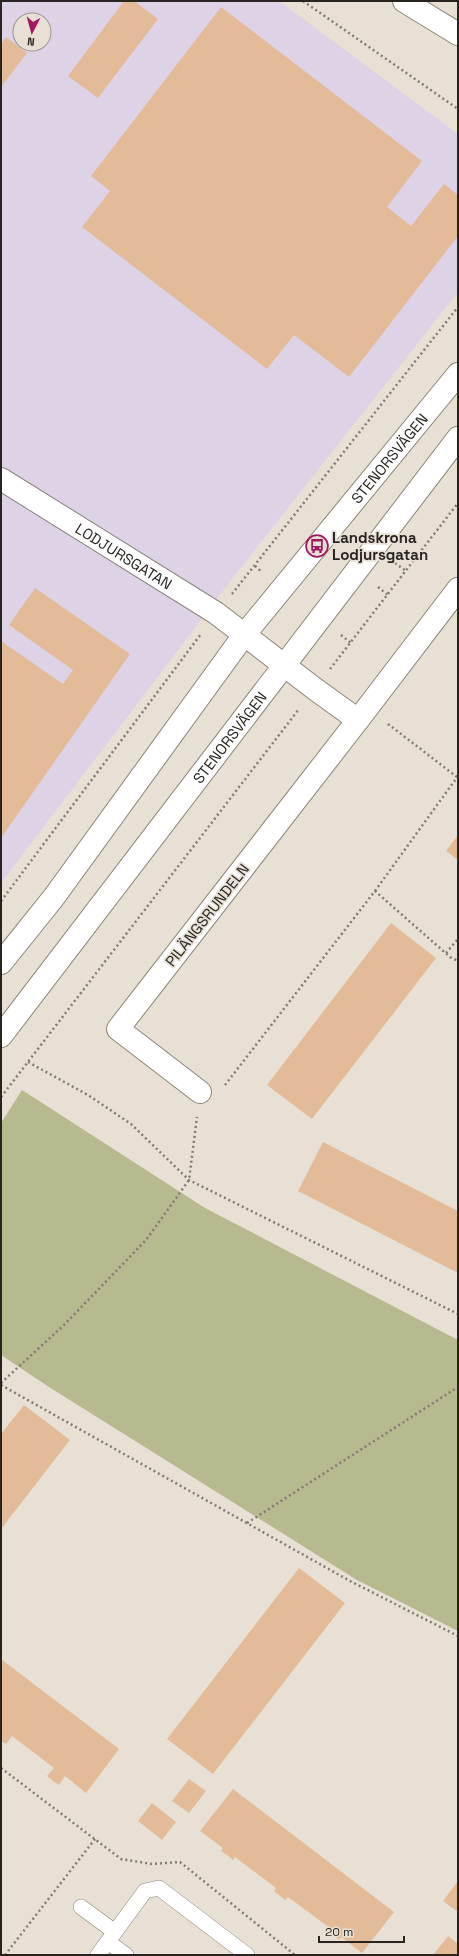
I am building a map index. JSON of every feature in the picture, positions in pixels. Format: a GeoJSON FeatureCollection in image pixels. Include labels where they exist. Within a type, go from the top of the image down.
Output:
{"type":"FeatureCollection","features":[{"type":"Feature","properties":{"kind":"street"},"geometry":{"type":"LineString","coordinates":[[404,1],[458,34]]}},
{"type":"Feature","properties":{"kind":"street","name":"STENORSVÄGEN"},"geometry":{"type":"LineString","coordinates":[[1,963],[54,897],[244,635],[458,374]]}},
{"type":"Feature","properties":{"kind":"street","name":"STENORSVÄGEN"},"geometry":{"type":"LineString","coordinates":[[1,1036],[458,438]]}},
{"type":"Feature","properties":{"kind":"street","name":"LODJURSGATAN"},"geometry":{"type":"LineString","coordinates":[[1,479],[216,613],[244,635]]}},
{"type":"Feature","properties":{"kind":"street","name":"PILÄNGSRUNDELN"},"geometry":{"type":"LineString","coordinates":[[200,1092],[118,1029],[363,715],[458,589]]}},
{"type":"Feature","properties":{"kind":"street"},"geometry":{"type":"LineString","coordinates":[[244,635],[314,690],[363,715]]}},
{"type":"Feature","properties":{"kind":"lane"},"geometry":{"type":"LineString","coordinates":[[98,1955],[144,1891],[159,1888],[247,1955]]}},
{"type":"Feature","properties":{"kind":"lane"},"geometry":{"type":"LineString","coordinates":[[81,1908],[111,1937],[126,1955]]}},
{"type":"Feature","properties":{"kind":"path"},"geometry":{"type":"LineString","coordinates":[[303,1],[458,109]]}},
{"type":"Feature","properties":{"kind":"path"},"geometry":{"type":"LineString","coordinates":[[1,1097],[458,503]]}},
{"type":"Feature","properties":{"kind":"path"},"geometry":{"type":"LineString","coordinates":[[394,562],[406,571]]}},
{"type":"Feature","properties":{"kind":"path"},"geometry":{"type":"LineString","coordinates":[[376,586],[388,594]]}},
{"type":"Feature","properties":{"kind":"path"},"geometry":{"type":"LineString","coordinates":[[363,715],[457,777],[375,891],[221,1090],[200,1092],[190,1180],[146,1240],[64,1325],[1,1384],[350,1581],[458,1636]]}},
{"type":"Feature","properties":{"kind":"path"},"geometry":{"type":"LineString","coordinates":[[375,891],[446,953],[458,961]]}},
{"type":"Feature","properties":{"kind":"path"},"geometry":{"type":"LineString","coordinates":[[446,953],[458,939]]}},
{"type":"Feature","properties":{"kind":"path"},"geometry":{"type":"LineString","coordinates":[[28,1062],[88,1095],[131,1124],[190,1180],[458,1314]]}},
{"type":"Feature","properties":{"kind":"path"},"geometry":{"type":"LineString","coordinates":[[247,1523],[458,1387]]}},
{"type":"Feature","properties":{"kind":"path"},"geometry":{"type":"LineString","coordinates":[[1,1768],[121,1859],[152,1864],[180,1862],[295,1955]]}},
{"type":"Feature","properties":{"kind":"path"},"geometry":{"type":"LineString","coordinates":[[5,1955],[96,1839]]}},
{"type":"Feature","properties":{"kind":"shaded area"},"geometry":{"type":"Polygon","coordinates":[[[1,1],[279,1],[458,134],[458,292],[232,579],[1,883],[1,1]]]}},
{"type":"Feature","properties":{"kind":"green space"},"geometry":{"type":"Polygon","coordinates":[[[22,1090],[205,1208],[458,1340],[458,1631],[357,1580],[49,1387],[1,1355],[1,1123],[22,1090]]]}},
{"type":"Feature","properties":{"kind":"building"},"geometry":{"type":"Polygon","coordinates":[[[124,1],[134,1],[158,19],[98,98],[68,76],[124,1]]]}},
{"type":"Feature","properties":{"kind":"building"},"geometry":{"type":"Polygon","coordinates":[[[221,7],[422,161],[387,207],[411,226],[444,184],[458,195],[458,236],[349,377],[294,335],[267,369],[82,227],[110,191],[91,176],[221,7]]]}},
{"type":"Feature","properties":{"kind":"building"},"geometry":{"type":"Polygon","coordinates":[[[6,37],[12,42],[12,52],[27,53],[1,87],[1,44],[6,37]]]}},
{"type":"Feature","properties":{"kind":"building"},"geometry":{"type":"Polygon","coordinates":[[[35,588],[130,654],[1,838],[1,641],[63,684],[73,670],[9,625],[35,588]]]}},
{"type":"Feature","properties":{"kind":"building"},"geometry":{"type":"Polygon","coordinates":[[[458,835],[458,860],[446,851],[458,835]]]}},
{"type":"Feature","properties":{"kind":"building"},"geometry":{"type":"Polygon","coordinates":[[[391,923],[436,958],[312,1119],[267,1085],[391,923]]]}},
{"type":"Feature","properties":{"kind":"building"},"geometry":{"type":"Polygon","coordinates":[[[323,1142],[458,1211],[458,1273],[298,1191],[323,1142]]]}},
{"type":"Feature","properties":{"kind":"building"},"geometry":{"type":"Polygon","coordinates":[[[24,1405],[70,1440],[1,1529],[1,1434],[24,1405]]]}},
{"type":"Feature","properties":{"kind":"building"},"geometry":{"type":"Polygon","coordinates":[[[299,1568],[345,1603],[213,1774],[167,1739],[299,1568]]]}},
{"type":"Feature","properties":{"kind":"building"},"geometry":{"type":"Polygon","coordinates":[[[1,1659],[119,1749],[86,1793],[65,1776],[59,1785],[53,1781],[47,1776],[54,1768],[12,1736],[6,1744],[1,1741],[1,1659]]]}},
{"type":"Feature","properties":{"kind":"building"},"geometry":{"type":"Polygon","coordinates":[[[189,1779],[206,1791],[189,1813],[172,1801],[189,1779]]]}},
{"type":"Feature","properties":{"kind":"building"},"geometry":{"type":"Polygon","coordinates":[[[233,1789],[394,1912],[362,1953],[341,1937],[339,1940],[328,1931],[330,1928],[288,1897],[285,1900],[274,1891],[276,1888],[235,1857],[233,1860],[221,1851],[223,1848],[200,1831],[233,1789]]]}},
{"type":"Feature","properties":{"kind":"building"},"geometry":{"type":"Polygon","coordinates":[[[152,1803],[176,1822],[162,1840],[138,1821],[152,1803]]]}},
{"type":"Feature","properties":{"kind":"building"},"geometry":{"type":"Polygon","coordinates":[[[458,1881],[458,1912],[443,1901],[458,1881]]]}},
{"type":"Feature","properties":{"kind":"building"},"geometry":{"type":"Polygon","coordinates":[[[448,1936],[458,1944],[458,1955],[433,1955],[448,1936]]]}},
{"type":"Feature","properties":{"kind":"place","name":"Landskrona Lodjursgatan"},"geometry":{"type":"Point","coordinates":[317,546]}}]}
